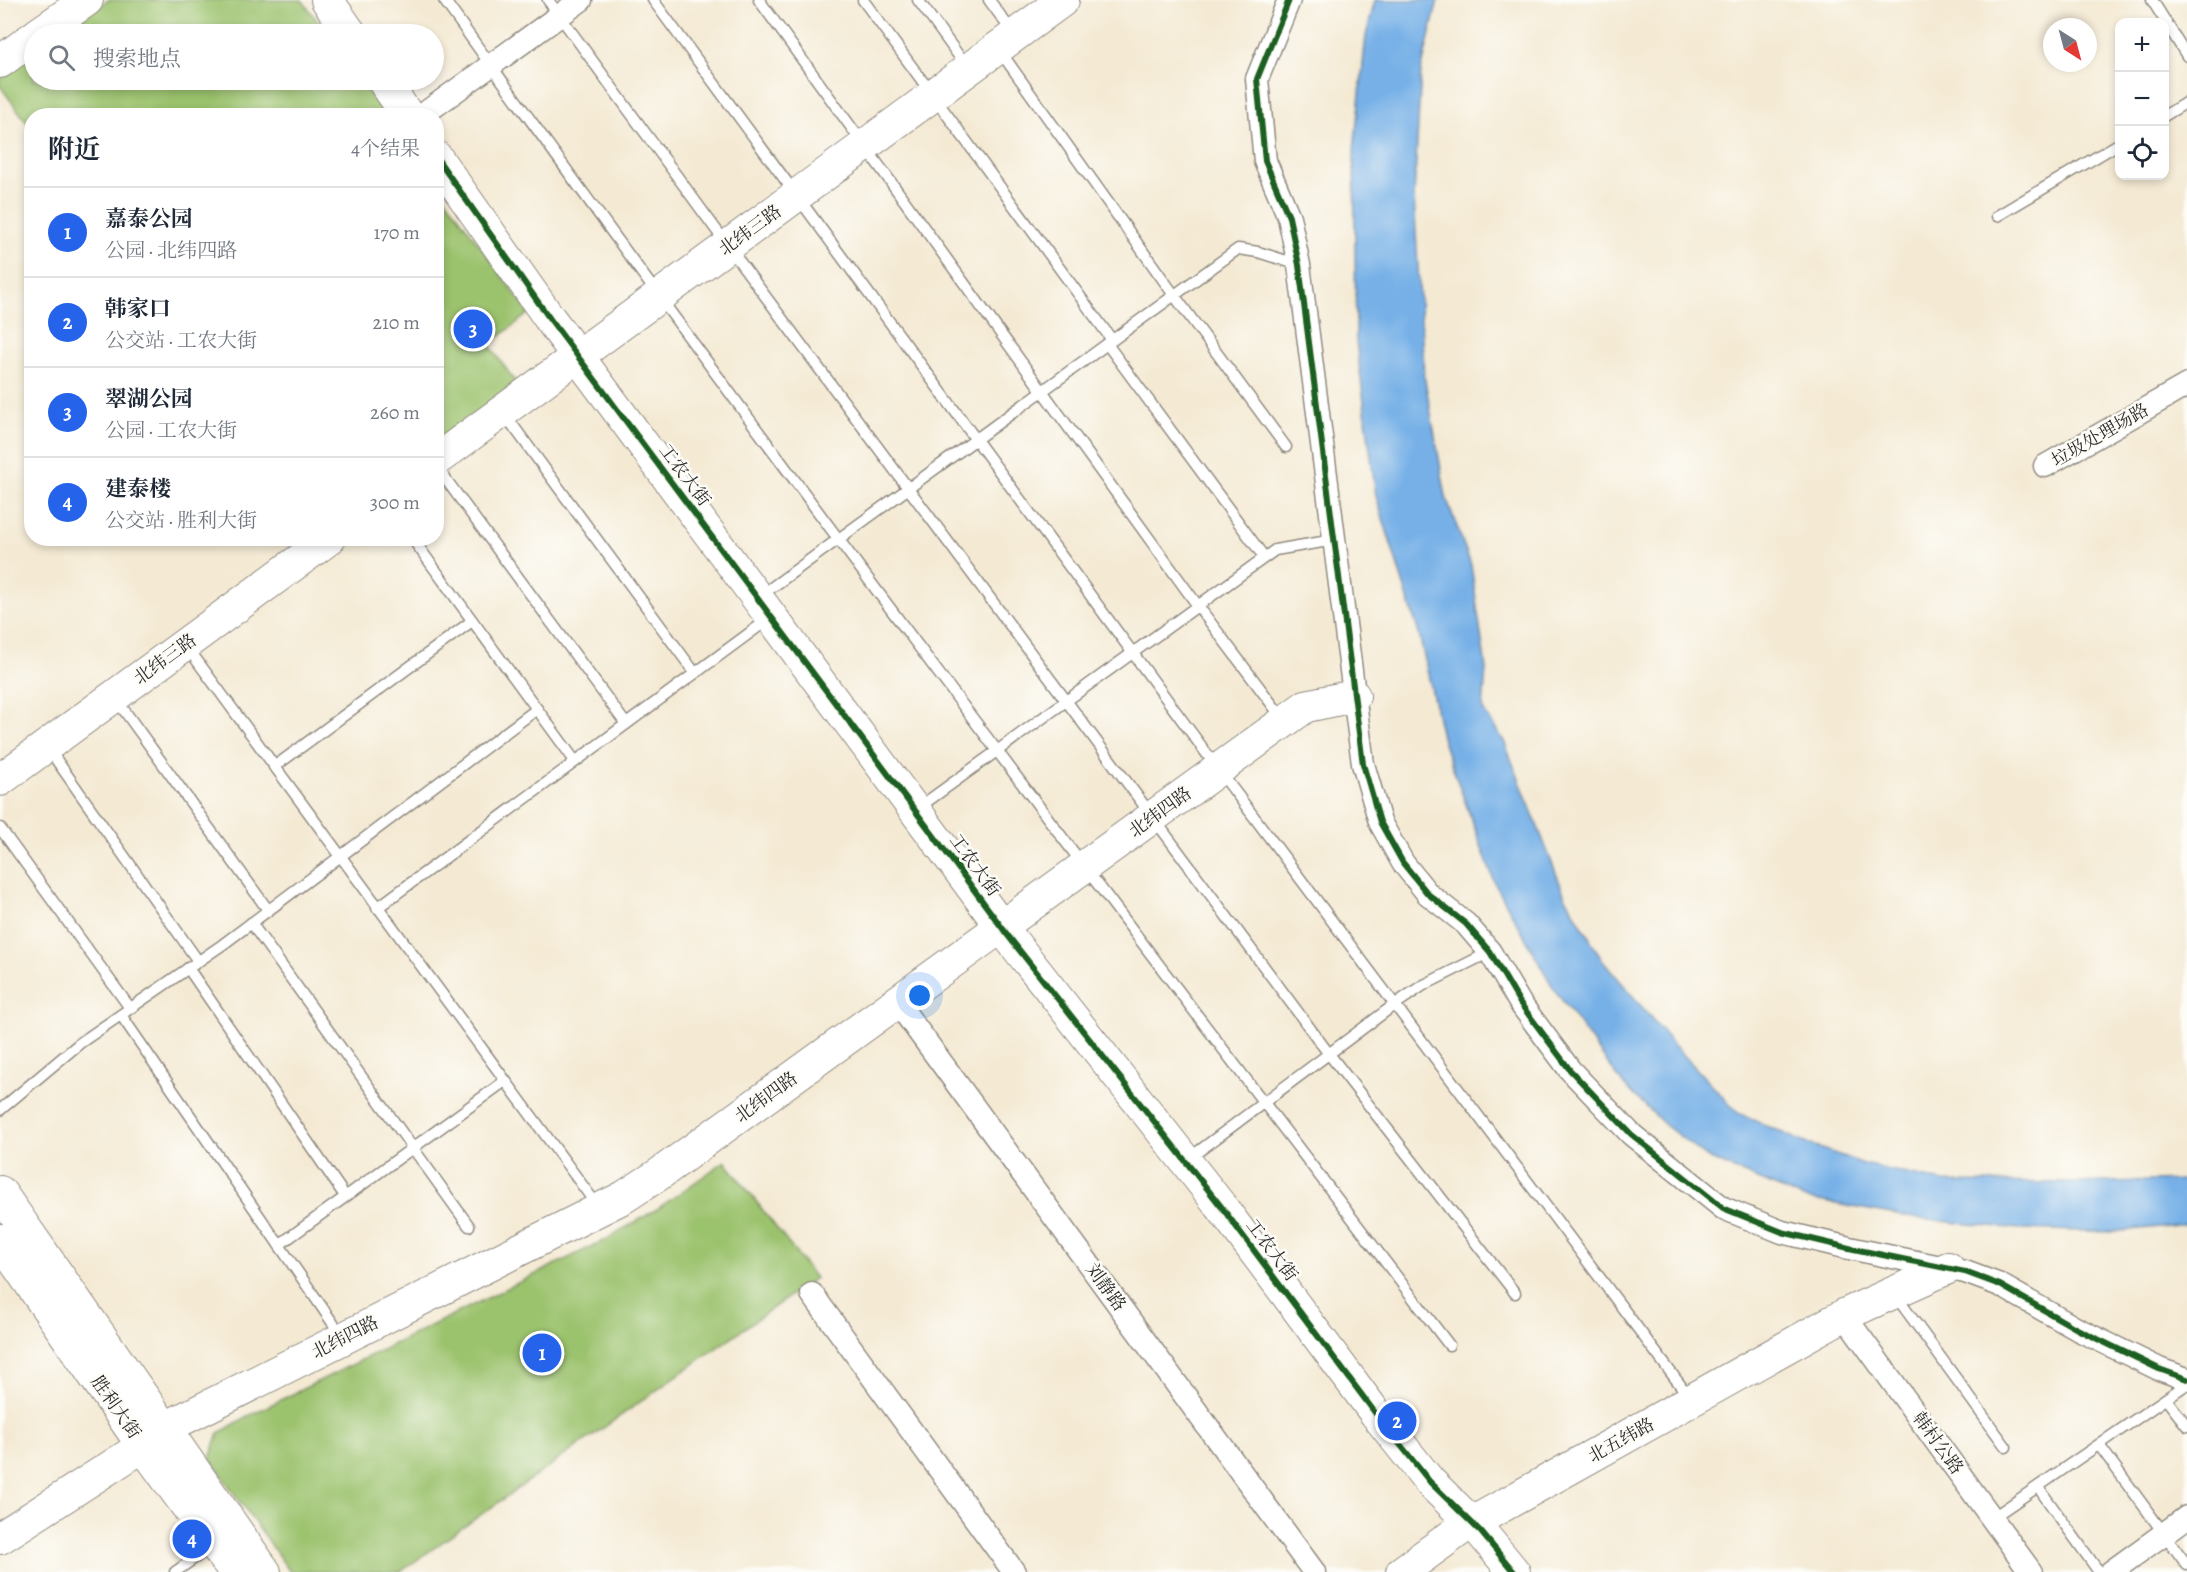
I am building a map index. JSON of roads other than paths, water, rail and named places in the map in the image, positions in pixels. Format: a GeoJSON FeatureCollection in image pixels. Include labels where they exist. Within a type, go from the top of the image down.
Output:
{"type":"FeatureCollection","features":[{"type":"Feature","properties":{"kind":"street"},"geometry":{"type":"LineString","coordinates":[[52,24],[87,0]]}},
{"type":"Feature","properties":{"kind":"street"},"geometry":{"type":"LineString","coordinates":[[327,0],[344,24]]}},
{"type":"Feature","properties":{"kind":"street"},"geometry":{"type":"LineString","coordinates":[[432,108],[491,65],[554,8],[581,0]]}},
{"type":"Feature","properties":{"kind":"street","name":"北纬三路"},"geometry":{"type":"LineString","coordinates":[[444,454],[1063,0]]}},
{"type":"Feature","properties":{"kind":"street"},"geometry":{"type":"LineString","coordinates":[[1289,0],[1257,78],[1265,161],[1289,218],[1299,265],[1363,764],[1380,822],[1403,863],[1428,894],[1466,924],[1490,952],[1520,1002],[1570,1070],[1631,1134],[1723,1209],[1782,1232],[1965,1272],[2000,1285],[2077,1329],[2159,1369],[2187,1379]]}},
{"type":"Feature","properties":{"kind":"street"},"geometry":{"type":"LineString","coordinates":[[0,62],[24,44]]}},
{"type":"Feature","properties":{"kind":"street"},"geometry":{"type":"LineString","coordinates":[[390,90],[402,108]]}},
{"type":"Feature","properties":{"kind":"street","name":"工农大街"},"geometry":{"type":"LineString","coordinates":[[444,168],[578,357],[916,810],[1001,935],[1387,1447],[1419,1488],[1471,1531],[1514,1572]]}},
{"type":"Feature","properties":{"kind":"street","name":"垃圾处理场路"},"geometry":{"type":"LineString","coordinates":[[2044,466],[2187,386]]}},
{"type":"Feature","properties":{"kind":"street","name":"北纬三路"},"geometry":{"type":"LineString","coordinates":[[0,780],[319,546]]}},
{"type":"Feature","properties":{"kind":"street","name":"北纬四路"},"geometry":{"type":"LineString","coordinates":[[0,1538],[161,1438],[668,1184],[901,1007],[1001,935],[1085,866],[1306,706],[1354,696]]}},
{"type":"Feature","properties":{"kind":"street","name":"工农大街"},"geometry":{"type":"LineString","coordinates":[[1001,935],[1185,1162],[1430,1482],[1471,1531]]}},
{"type":"Feature","properties":{"kind":"street","name":"刘静路"},"geometry":{"type":"LineString","coordinates":[[901,1007],[1314,1572]]}},
{"type":"Feature","properties":{"kind":"street"},"geometry":{"type":"LineString","coordinates":[[0,1192],[161,1438]]}},
{"type":"Feature","properties":{"kind":"street","name":"胜利大街"},"geometry":{"type":"LineString","coordinates":[[0,1240],[161,1438],[266,1572]]}},
{"type":"Feature","properties":{"kind":"street","name":"北五纬路"},"geometry":{"type":"LineString","coordinates":[[1402,1572],[1692,1401],[1844,1315],[1948,1268]]}},
{"type":"Feature","properties":{"kind":"street"},"geometry":{"type":"LineString","coordinates":[[812,1294],[1014,1572]]}},
{"type":"Feature","properties":{"kind":"street","name":"韩村公路"},"geometry":{"type":"LineString","coordinates":[[1844,1315],[2031,1572]]}},
{"type":"Feature","properties":{"kind":"street","name":"胜利大街"},"geometry":{"type":"LineString","coordinates":[[161,1438],[215,1544],[235,1572]]}},
{"type":"Feature","properties":{"kind":"street"},"geometry":{"type":"LineString","coordinates":[[2111,1572],[2187,1517]]}},
{"type":"Feature","properties":{"kind":"street","name":"北五纬路"},"geometry":{"type":"LineString","coordinates":[[1421,1572],[1471,1531]]}},
{"type":"Feature","properties":{"kind":"lane"},"geometry":{"type":"LineString","coordinates":[[444,0],[659,297],[839,538],[1263,1103],[1449,1345]]}},
{"type":"Feature","properties":{"kind":"lane"},"geometry":{"type":"LineString","coordinates":[[653,0],[795,197],[976,439],[1218,770],[1692,1401]]}},
{"type":"Feature","properties":{"kind":"lane"},"geometry":{"type":"LineString","coordinates":[[759,0],[1198,606],[1285,722]]}},
{"type":"Feature","properties":{"kind":"lane"},"geometry":{"type":"LineString","coordinates":[[863,0],[1264,557]]}},
{"type":"Feature","properties":{"kind":"lane"},"geometry":{"type":"LineString","coordinates":[[918,0],[969,69]]}},
{"type":"Feature","properties":{"kind":"lane"},"geometry":{"type":"LineString","coordinates":[[989,0],[1006,42],[1174,295],[1286,447]]}},
{"type":"Feature","properties":{"kind":"lane"},"geometry":{"type":"LineString","coordinates":[[2152,0],[2187,56]]}},
{"type":"Feature","properties":{"kind":"lane"},"geometry":{"type":"LineString","coordinates":[[554,8],[728,246],[1329,1054],[1515,1293]]}},
{"type":"Feature","properties":{"kind":"lane"},"geometry":{"type":"LineString","coordinates":[[2169,113],[2187,102]]}},
{"type":"Feature","properties":{"kind":"lane"},"geometry":{"type":"LineString","coordinates":[[1997,216],[2115,146]]}},
{"type":"Feature","properties":{"kind":"lane"},"geometry":{"type":"LineString","coordinates":[[377,908],[695,673],[839,538],[1238,249],[1258,252],[1299,265]]}},
{"type":"Feature","properties":{"kind":"lane"},"geometry":{"type":"LineString","coordinates":[[503,412],[695,673]]}},
{"type":"Feature","properties":{"kind":"lane"},"geometry":{"type":"LineString","coordinates":[[444,477],[626,724]]}},
{"type":"Feature","properties":{"kind":"lane"},"geometry":{"type":"LineString","coordinates":[[916,810],[1264,557],[1275,550],[1334,540]]}},
{"type":"Feature","properties":{"kind":"lane"},"geometry":{"type":"LineString","coordinates":[[418,546],[574,761]]}},
{"type":"Feature","properties":{"kind":"lane"},"geometry":{"type":"LineString","coordinates":[[274,767],[472,621]]}},
{"type":"Feature","properties":{"kind":"lane"},"geometry":{"type":"LineString","coordinates":[[185,645],[604,1215]]}},
{"type":"Feature","properties":{"kind":"lane"},"geometry":{"type":"LineString","coordinates":[[114,697],[268,910]]}},
{"type":"Feature","properties":{"kind":"lane"},"geometry":{"type":"LineString","coordinates":[[0,1110],[80,1043],[251,923],[537,710]]}},
{"type":"Feature","properties":{"kind":"lane"},"geometry":{"type":"LineString","coordinates":[[46,746],[198,961]]}},
{"type":"Feature","properties":{"kind":"lane"},"geometry":{"type":"LineString","coordinates":[[0,828],[279,1245],[348,1344]]}},
{"type":"Feature","properties":{"kind":"lane"},"geometry":{"type":"LineString","coordinates":[[251,923],[469,1226]]}},
{"type":"Feature","properties":{"kind":"lane"},"geometry":{"type":"LineString","coordinates":[[1185,1162],[1394,1005],[1422,986],[1490,952]]}},
{"type":"Feature","properties":{"kind":"lane"},"geometry":{"type":"LineString","coordinates":[[188,968],[345,1196]]}},
{"type":"Feature","properties":{"kind":"lane"},"geometry":{"type":"LineString","coordinates":[[279,1245],[505,1081]]}},
{"type":"Feature","properties":{"kind":"lane"},"geometry":{"type":"LineString","coordinates":[[1894,1292],[2006,1447]]}},
{"type":"Feature","properties":{"kind":"lane"},"geometry":{"type":"LineString","coordinates":[[1992,1518],[2187,1384]]}},
{"type":"Feature","properties":{"kind":"lane"},"geometry":{"type":"LineString","coordinates":[[2166,1399],[2187,1426]]}},
{"type":"Feature","properties":{"kind":"lane"},"geometry":{"type":"LineString","coordinates":[[2099,1445],[2187,1565]]}},
{"type":"Feature","properties":{"kind":"lane"},"geometry":{"type":"LineString","coordinates":[[2038,1487],[2099,1572]]}},
{"type":"Feature","properties":{"kind":"lane"},"geometry":{"type":"LineString","coordinates":[[175,1572],[215,1544]]}},
{"type":"Feature","properties":{"kind":"water"},"geometry":{"type":"Polygon","coordinates":[[[1375,0],[1438,0],[1421,71],[1414,196],[1424,375],[1446,497],[1471,565],[1486,669],[1483,710],[1504,741],[1565,896],[1601,958],[1673,1044],[1738,1113],[1803,1142],[1864,1164],[1943,1182],[2069,1183],[2187,1180],[2187,1224],[2112,1232],[2020,1229],[1919,1219],[1803,1198],[1708,1158],[1665,1125],[1622,1083],[1554,989],[1495,884],[1443,741],[1419,634],[1376,496],[1356,341],[1354,150],[1366,36],[1375,0]]]}},
{"type":"Feature","properties":{"kind":"place","name":"翠湖公园"},"geometry":{"type":"Point","coordinates":[473,329]}},
{"type":"Feature","properties":{"kind":"place","name":"嘉泰公园"},"geometry":{"type":"Point","coordinates":[542,1353]}},
{"type":"Feature","properties":{"kind":"place","name":"韩家口"},"geometry":{"type":"Point","coordinates":[1397,1421]}},
{"type":"Feature","properties":{"kind":"place","name":"建泰楼"},"geometry":{"type":"Point","coordinates":[192,1539]}}]}
